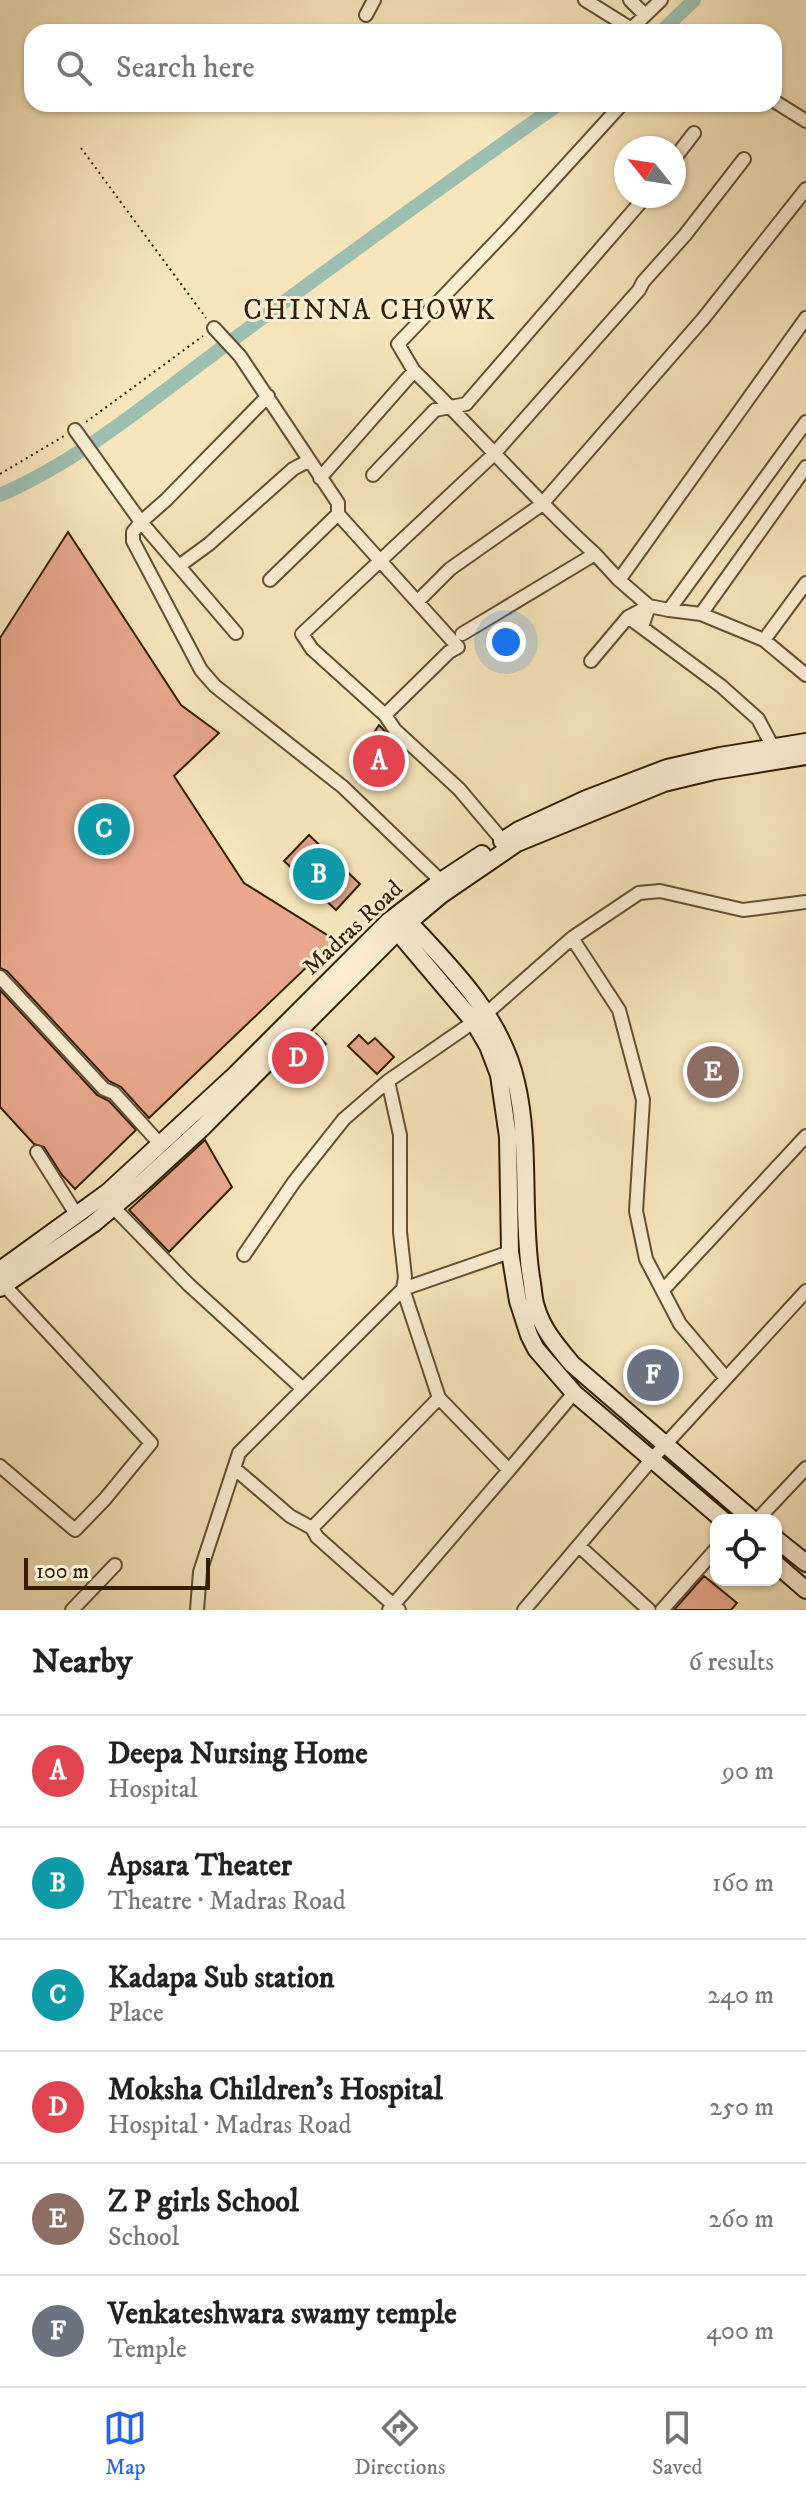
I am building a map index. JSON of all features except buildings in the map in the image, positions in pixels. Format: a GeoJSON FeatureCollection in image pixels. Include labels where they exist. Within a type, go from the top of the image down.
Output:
{"type":"FeatureCollection","features":[{"type":"Feature","properties":{"kind":"main road","name":"Madras Road"},"geometry":{"type":"LineString","coordinates":[[1,1281],[76,1214],[108,1192],[441,881],[519,830],[586,799],[667,768],[771,754],[806,742]]}},
{"type":"Feature","properties":{"kind":"main road"},"geometry":{"type":"LineString","coordinates":[[1,1281],[113,1207],[202,1128],[399,922],[517,843],[664,783],[771,754],[806,756]]}},
{"type":"Feature","properties":{"kind":"main road"},"geometry":{"type":"LineString","coordinates":[[399,922],[503,1043],[517,1083],[528,1256],[536,1308],[551,1339],[572,1364],[748,1514]]}},
{"type":"Feature","properties":{"kind":"main road"},"geometry":{"type":"LineString","coordinates":[[481,1017],[499,1075],[504,1105],[508,1137],[510,1252],[518,1301],[529,1335],[536,1349],[574,1393],[716,1514]]}},
{"type":"Feature","properties":{"kind":"main road"},"geometry":{"type":"LineString","coordinates":[[782,1544],[806,1563]]}},
{"type":"Feature","properties":{"kind":"main road"},"geometry":{"type":"LineString","coordinates":[[782,1569],[806,1590]]}},
{"type":"Feature","properties":{"kind":"street"},"geometry":{"type":"LineString","coordinates":[[366,15],[374,0]]}},
{"type":"Feature","properties":{"kind":"street"},"geometry":{"type":"LineString","coordinates":[[585,0],[620,24]]}},
{"type":"Feature","properties":{"kind":"street"},"geometry":{"type":"LineString","coordinates":[[630,0],[644,14]]}},
{"type":"Feature","properties":{"kind":"street"},"geometry":{"type":"LineString","coordinates":[[635,24],[661,0]]}},
{"type":"Feature","properties":{"kind":"street"},"geometry":{"type":"LineString","coordinates":[[782,106],[806,121]]}},
{"type":"Feature","properties":{"kind":"street"},"geometry":{"type":"LineString","coordinates":[[615,112],[398,344],[414,371],[493,455],[541,505],[649,606],[701,614],[764,640],[806,675]]}},
{"type":"Feature","properties":{"kind":"street"},"geometry":{"type":"LineString","coordinates":[[686,143],[694,133]]}},
{"type":"Feature","properties":{"kind":"street"},"geometry":{"type":"LineString","coordinates":[[503,841],[459,789],[395,730],[385,715],[312,649],[302,634],[493,455],[639,290],[744,159]]}},
{"type":"Feature","properties":{"kind":"street"},"geometry":{"type":"LineString","coordinates":[[418,601],[450,569],[541,505],[703,319],[806,189]]}},
{"type":"Feature","properties":{"kind":"street"},"geometry":{"type":"LineString","coordinates":[[373,475],[435,410],[466,404],[636,208]]}},
{"type":"Feature","properties":{"kind":"street"},"geometry":{"type":"LineString","coordinates":[[619,580],[806,318]]}},
{"type":"Feature","properties":{"kind":"street"},"geometry":{"type":"LineString","coordinates":[[219,333],[268,396],[338,503],[338,514],[458,647],[449,652],[385,715]]}},
{"type":"Feature","properties":{"kind":"street"},"geometry":{"type":"LineString","coordinates":[[320,478],[414,371]]}},
{"type":"Feature","properties":{"kind":"street"},"geometry":{"type":"LineString","coordinates":[[268,396],[141,522],[133,532],[133,541],[201,670],[241,707],[343,787],[441,881]]}},
{"type":"Feature","properties":{"kind":"street"},"geometry":{"type":"LineString","coordinates":[[669,610],[806,422]]}},
{"type":"Feature","properties":{"kind":"street"},"geometry":{"type":"LineString","coordinates":[[75,430],[141,522],[236,633]]}},
{"type":"Feature","properties":{"kind":"street"},"geometry":{"type":"LineString","coordinates":[[179,566],[209,544],[293,469],[308,461]]}},
{"type":"Feature","properties":{"kind":"street"},"geometry":{"type":"LineString","coordinates":[[701,614],[806,467]]}},
{"type":"Feature","properties":{"kind":"street"},"geometry":{"type":"LineString","coordinates":[[270,580],[338,514]]}},
{"type":"Feature","properties":{"kind":"street"},"geometry":{"type":"LineString","coordinates":[[462,634],[595,554]]}},
{"type":"Feature","properties":{"kind":"street"},"geometry":{"type":"LineString","coordinates":[[764,640],[806,583]]}},
{"type":"Feature","properties":{"kind":"street"},"geometry":{"type":"LineString","coordinates":[[591,661],[628,617],[649,606]]}},
{"type":"Feature","properties":{"kind":"street"},"geometry":{"type":"LineString","coordinates":[[642,627],[649,606]]}},
{"type":"Feature","properties":{"kind":"street"},"geometry":{"type":"LineString","coordinates":[[628,617],[721,686],[758,719],[771,754]]}},
{"type":"Feature","properties":{"kind":"street"},"geometry":{"type":"LineString","coordinates":[[244,1255],[294,1182],[344,1119],[388,1081],[481,1017],[572,938],[639,893],[660,891],[743,910],[806,902]]}},
{"type":"Feature","properties":{"kind":"street"},"geometry":{"type":"LineString","coordinates":[[572,938],[619,1010],[643,1100],[636,1211],[646,1259],[680,1324],[725,1377]]}},
{"type":"Feature","properties":{"kind":"street"},"geometry":{"type":"LineString","coordinates":[[0,977],[160,1144]]}},
{"type":"Feature","properties":{"kind":"street"},"geometry":{"type":"LineString","coordinates":[[388,1081],[400,1135],[403,1289],[439,1398],[509,1470]]}},
{"type":"Feature","properties":{"kind":"street"},"geometry":{"type":"LineString","coordinates":[[664,1289],[806,1136]]}},
{"type":"Feature","properties":{"kind":"street"},"geometry":{"type":"LineString","coordinates":[[37,1152],[76,1214]]}},
{"type":"Feature","properties":{"kind":"street"},"geometry":{"type":"LineString","coordinates":[[113,1207],[188,1284],[303,1389]]}},
{"type":"Feature","properties":{"kind":"street"},"geometry":{"type":"LineString","coordinates":[[197,1610],[200,1572],[239,1453],[403,1289],[510,1252]]}},
{"type":"Feature","properties":{"kind":"street"},"geometry":{"type":"LineString","coordinates":[[0,1466],[75,1530],[151,1443],[1,1281]]}},
{"type":"Feature","properties":{"kind":"street"},"geometry":{"type":"LineString","coordinates":[[524,1610],[652,1459],[806,1291]]}},
{"type":"Feature","properties":{"kind":"street"},"geometry":{"type":"LineString","coordinates":[[234,1468],[290,1516],[312,1528],[317,1537],[393,1608],[574,1393]]}},
{"type":"Feature","properties":{"kind":"street"},"geometry":{"type":"LineString","coordinates":[[312,1528],[439,1398]]}},
{"type":"Feature","properties":{"kind":"street"},"geometry":{"type":"LineString","coordinates":[[761,1514],[806,1468]]}},
{"type":"Feature","properties":{"kind":"street"},"geometry":{"type":"LineString","coordinates":[[579,1546],[649,1610]]}},
{"type":"Feature","properties":{"kind":"street"},"geometry":{"type":"LineString","coordinates":[[662,1610],[710,1556]]}},
{"type":"Feature","properties":{"kind":"street"},"geometry":{"type":"LineString","coordinates":[[72,1610],[115,1565]]}},
{"type":"Feature","properties":{"kind":"path"},"geometry":{"type":"LineString","coordinates":[[0,474],[75,430],[219,333],[81,148]]}},
{"type":"Feature","properties":{"kind":"waterway"},"geometry":{"type":"LineString","coordinates":[[669,24],[694,0]]}},
{"type":"Feature","properties":{"kind":"waterway"},"geometry":{"type":"LineString","coordinates":[[0,495],[87,447],[548,112]]}},
{"type":"Feature","properties":{"kind":"place","name":"Deepa Nursing Home"},"geometry":{"type":"Point","coordinates":[379,761]}},
{"type":"Feature","properties":{"kind":"place","name":"Kadapa Sub station"},"geometry":{"type":"Point","coordinates":[104,829]}},
{"type":"Feature","properties":{"kind":"place","name":"Apsara Theater"},"geometry":{"type":"Point","coordinates":[319,874]}},
{"type":"Feature","properties":{"kind":"place","name":"Moksha Children's Hospital"},"geometry":{"type":"Point","coordinates":[298,1058]}},
{"type":"Feature","properties":{"kind":"place","name":"Z P girls School"},"geometry":{"type":"Point","coordinates":[713,1072]}},
{"type":"Feature","properties":{"kind":"place","name":"Venkateshwara swamy temple"},"geometry":{"type":"Point","coordinates":[653,1375]}},
{"type":"Feature","properties":{"kind":"district","name":"CHINNA CHOWK"},"geometry":{"type":"Point","coordinates":[370,310]}}]}
